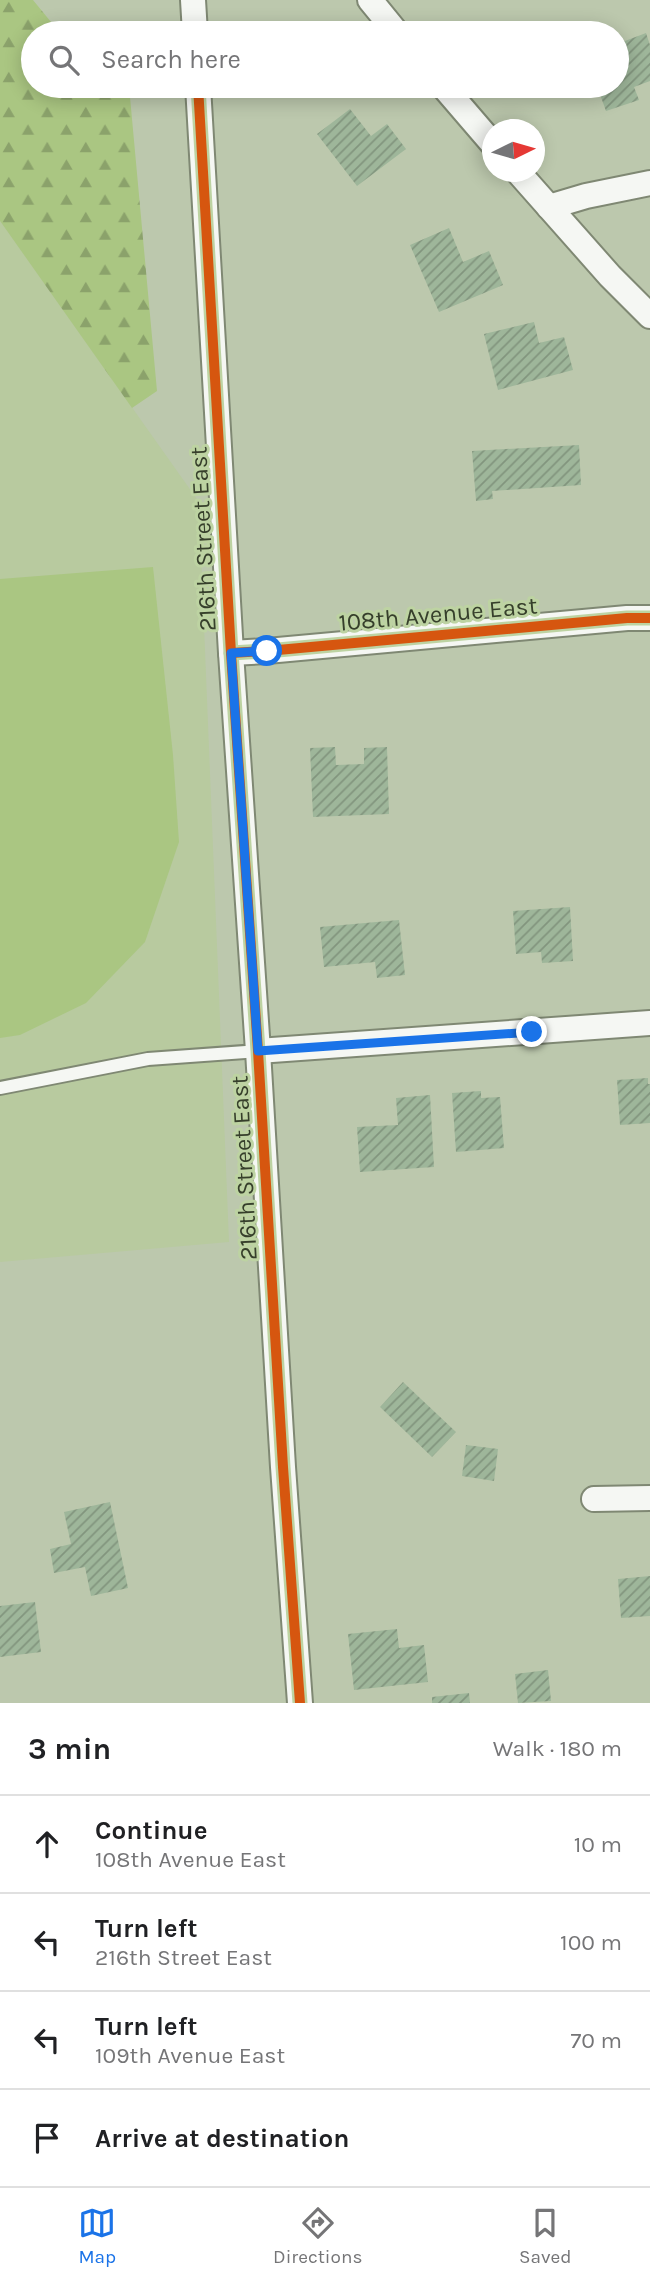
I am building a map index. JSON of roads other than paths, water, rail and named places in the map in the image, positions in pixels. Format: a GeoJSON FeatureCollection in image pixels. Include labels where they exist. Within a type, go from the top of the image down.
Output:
{"type":"FeatureCollection","features":[{"type":"Feature","properties":{"kind":"street"},"geometry":{"type":"LineString","coordinates":[[193,0],[194,21]]}},
{"type":"Feature","properties":{"kind":"street"},"geometry":{"type":"LineString","coordinates":[[370,0],[387,21]]}},
{"type":"Feature","properties":{"kind":"street","name":"216th Street East"},"geometry":{"type":"LineString","coordinates":[[199,98],[282,1466],[300,1703]]}},
{"type":"Feature","properties":{"kind":"street"},"geometry":{"type":"LineString","coordinates":[[453,98],[482,131]]}},
{"type":"Feature","properties":{"kind":"street"},"geometry":{"type":"LineString","coordinates":[[527,182],[610,276],[650,316]]}},
{"type":"Feature","properties":{"kind":"street"},"geometry":{"type":"LineString","coordinates":[[548,207],[650,183]]}},
{"type":"Feature","properties":{"kind":"street","name":"108th Avenue East"},"geometry":{"type":"LineString","coordinates":[[231,653],[650,618]]}},
{"type":"Feature","properties":{"kind":"street"},"geometry":{"type":"LineString","coordinates":[[258,1051],[650,1023]]}},
{"type":"Feature","properties":{"kind":"street"},"geometry":{"type":"LineString","coordinates":[[594,1499],[650,1498]]}},
{"type":"Feature","properties":{"kind":"lane"},"geometry":{"type":"LineString","coordinates":[[0,1088],[148,1059],[258,1051]]}}]}
